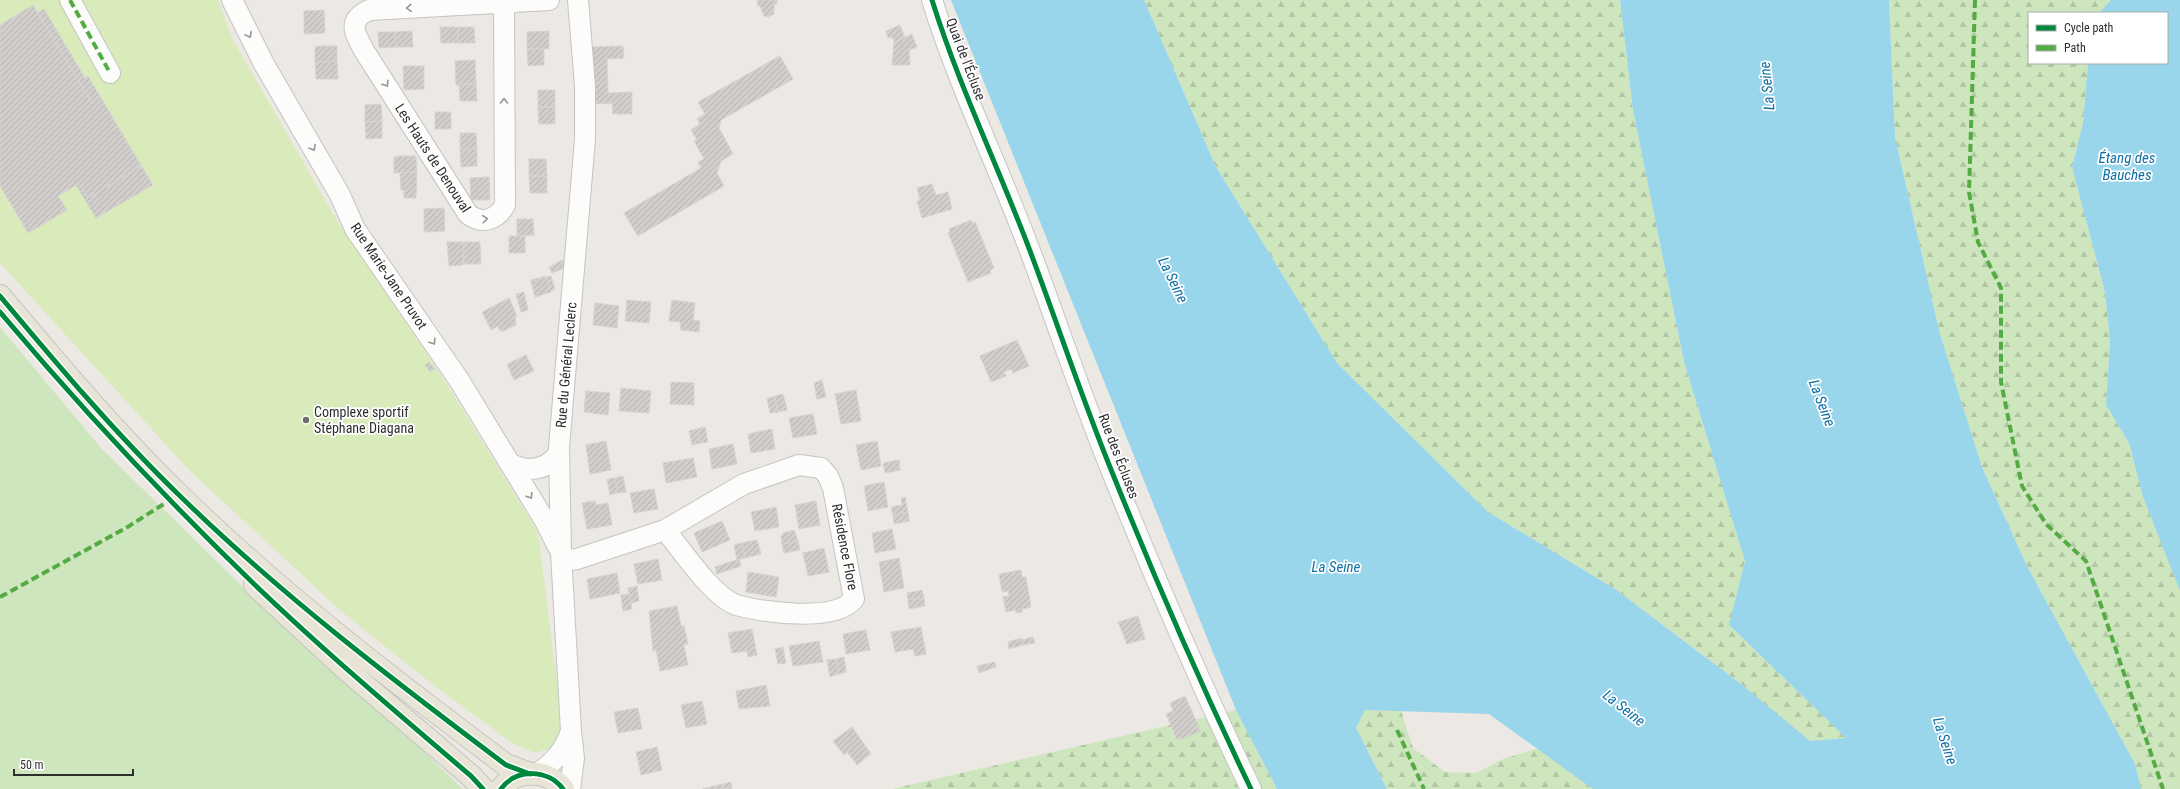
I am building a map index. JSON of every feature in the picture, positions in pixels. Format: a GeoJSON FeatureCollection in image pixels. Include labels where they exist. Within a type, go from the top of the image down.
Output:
{"type":"FeatureCollection","features":[{"type":"Feature","properties":{"kind":"main road"},"geometry":{"type":"LineString","coordinates":[[0,296],[134,448],[178,494],[264,574],[313,615],[506,765],[550,778],[563,789]]}},
{"type":"Feature","properties":{"kind":"main road"},"geometry":{"type":"LineString","coordinates":[[0,312],[127,456],[254,584],[348,671],[465,771],[483,789]]}},
{"type":"Feature","properties":{"kind":"main road"},"geometry":{"type":"LineString","coordinates":[[501,789],[512,779],[533,774]]}},
{"type":"Feature","properties":{"kind":"street"},"geometry":{"type":"LineString","coordinates":[[70,0],[110,73]]}},
{"type":"Feature","properties":{"kind":"street","name":"Rue Marie-Jane Pruvot"},"geometry":{"type":"LineString","coordinates":[[232,0],[264,64],[340,195],[355,229],[459,380],[552,534],[561,557]]}},
{"type":"Feature","properties":{"kind":"street","name":"Les Hauts de Denouval"},"geometry":{"type":"LineString","coordinates":[[504,3],[505,205],[498,215],[484,220],[474,218],[468,214],[365,52],[356,36],[354,27],[359,16],[369,10],[549,0]]}},
{"type":"Feature","properties":{"kind":"street","name":"Rue du Général Leclerc"},"geometry":{"type":"LineString","coordinates":[[570,789],[574,758],[571,731],[561,557],[559,453],[584,139],[585,86],[578,0]]}},
{"type":"Feature","properties":{"kind":"street","name":"Quai de l'Écluse"},"geometry":{"type":"LineString","coordinates":[[932,0],[979,126]]}},
{"type":"Feature","properties":{"kind":"street","name":"Rue des Écluses"},"geometry":{"type":"LineString","coordinates":[[979,126],[1026,241],[1111,470],[1169,612],[1209,702],[1251,789]]}},
{"type":"Feature","properties":{"kind":"street"},"geometry":{"type":"LineString","coordinates":[[509,463],[519,468],[534,469],[549,464],[559,453]]}},
{"type":"Feature","properties":{"kind":"street","name":"Résidence Flore"},"geometry":{"type":"LineString","coordinates":[[561,557],[577,559],[665,530],[744,484],[799,465],[821,468],[828,476],[833,488],[854,599],[847,606],[836,609],[789,615],[736,606],[728,602],[716,590],[665,530]]}},
{"type":"Feature","properties":{"kind":"street","name":"Rue du Général Leclerc"},"geometry":{"type":"LineString","coordinates":[[533,774],[558,757],[564,748],[571,731]]}},
{"type":"Feature","properties":{"kind":"green space","name":"Complexe sportif Stéphane Diagana"},"geometry":{"type":"Polygon","coordinates":[[[0,0],[218,0],[233,40],[340,226],[438,370],[538,532],[562,722],[560,737],[552,748],[535,753],[512,743],[436,687],[341,611],[189,470],[0,263],[0,0]]]}},
{"type":"Feature","properties":{"kind":"green space"},"geometry":{"type":"Polygon","coordinates":[[[1144,0],[1620,0],[1633,110],[1684,362],[1745,561],[1729,625],[1846,738],[1809,741],[1741,684],[1615,589],[1488,512],[1337,363],[1216,167],[1144,0]]]}},
{"type":"Feature","properties":{"kind":"green space"},"geometry":{"type":"Polygon","coordinates":[[[1889,0],[2111,0],[2100,12],[2028,12],[2028,64],[2088,64],[2083,123],[2072,167],[2105,292],[2110,340],[2106,405],[2129,443],[2143,497],[2180,591],[2180,789],[2141,789],[2135,764],[2027,566],[1982,467],[1940,334],[1895,137],[1889,0]]]}},
{"type":"Feature","properties":{"kind":"green space"},"geometry":{"type":"Polygon","coordinates":[[[0,327],[101,448],[252,596],[398,727],[463,789],[0,789],[0,327]]]}},
{"type":"Feature","properties":{"kind":"green space"},"geometry":{"type":"Polygon","coordinates":[[[1236,710],[1277,789],[892,789],[1236,710]]]}},
{"type":"Feature","properties":{"kind":"green space"},"geometry":{"type":"Polygon","coordinates":[[[1364,710],[1401,711],[1413,748],[1445,772],[1476,773],[1503,759],[1539,748],[1594,789],[1387,789],[1356,728],[1364,710]]]}},
{"type":"Feature","properties":{"kind":"water","name":"La Seine"},"geometry":{"type":"Polygon","coordinates":[[[951,0],[1144,0],[1216,167],[1337,363],[1488,512],[1615,589],[1741,684],[1810,741],[1846,738],[1729,625],[1745,561],[1684,362],[1633,110],[1620,0],[1889,0],[1895,137],[1940,334],[1982,467],[2027,566],[2135,764],[2141,789],[1593,789],[1489,714],[1365,710],[1356,728],[1387,789],[1277,789],[1236,710],[951,0]]]}},
{"type":"Feature","properties":{"kind":"water","name":"Étang des Bauches"},"geometry":{"type":"Polygon","coordinates":[[[2111,0],[2180,0],[2180,591],[2143,497],[2129,443],[2106,405],[2110,340],[2105,292],[2072,167],[2083,123],[2088,64],[2168,64],[2168,12],[2100,12],[2111,0]]]}},
{"type":"Feature","properties":{"kind":"building"},"geometry":{"type":"Polygon","coordinates":[[[757,0],[777,0],[777,4],[774,4],[774,14],[768,17],[764,16],[760,6],[758,6],[757,0]]]}},
{"type":"Feature","properties":{"kind":"building"},"geometry":{"type":"Polygon","coordinates":[[[33,5],[91,102],[100,96],[141,166],[88,198],[79,183],[58,196],[67,210],[28,233],[0,186],[0,25],[33,5]]]}},
{"type":"Feature","properties":{"kind":"building"},"geometry":{"type":"Polygon","coordinates":[[[44,9],[85,78],[88,76],[100,96],[91,102],[38,13],[44,9]]]}},
{"type":"Feature","properties":{"kind":"building"},"geometry":{"type":"Polygon","coordinates":[[[324,10],[325,33],[304,34],[304,11],[324,10]]]}},
{"type":"Feature","properties":{"kind":"building"},"geometry":{"type":"Polygon","coordinates":[[[900,25],[905,38],[894,42],[892,37],[888,38],[886,31],[900,25]]]}},
{"type":"Feature","properties":{"kind":"building"},"geometry":{"type":"Polygon","coordinates":[[[440,27],[458,27],[458,43],[441,43],[440,27]]]}},
{"type":"Feature","properties":{"kind":"building"},"geometry":{"type":"Polygon","coordinates":[[[458,27],[474,27],[475,43],[458,43],[458,27]]]}},
{"type":"Feature","properties":{"kind":"building"},"geometry":{"type":"Polygon","coordinates":[[[412,31],[413,47],[396,47],[395,32],[412,31]]]}},
{"type":"Feature","properties":{"kind":"building"},"geometry":{"type":"Polygon","coordinates":[[[549,31],[549,49],[527,49],[527,32],[549,31]]]}},
{"type":"Feature","properties":{"kind":"building"},"geometry":{"type":"Polygon","coordinates":[[[378,32],[395,32],[396,47],[379,48],[378,32]]]}},
{"type":"Feature","properties":{"kind":"building"},"geometry":{"type":"Polygon","coordinates":[[[912,34],[917,47],[909,50],[910,65],[892,65],[894,42],[912,34]]]}},
{"type":"Feature","properties":{"kind":"building"},"geometry":{"type":"Polygon","coordinates":[[[337,46],[337,61],[315,62],[315,47],[337,46]]]}},
{"type":"Feature","properties":{"kind":"building"},"geometry":{"type":"Polygon","coordinates":[[[623,46],[624,58],[607,59],[608,93],[632,92],[632,114],[613,114],[612,103],[594,104],[592,47],[623,46]]]}},
{"type":"Feature","properties":{"kind":"building"},"geometry":{"type":"Polygon","coordinates":[[[527,49],[544,49],[544,65],[528,66],[527,49]]]}},
{"type":"Feature","properties":{"kind":"building"},"geometry":{"type":"Polygon","coordinates":[[[780,56],[793,79],[721,120],[719,128],[733,154],[721,161],[717,173],[724,186],[638,236],[624,213],[701,168],[698,162],[704,159],[694,141],[697,140],[691,130],[700,124],[697,119],[705,114],[698,102],[780,56]]]}},
{"type":"Feature","properties":{"kind":"building"},"geometry":{"type":"Polygon","coordinates":[[[475,60],[476,84],[456,85],[455,61],[475,60]]]}},
{"type":"Feature","properties":{"kind":"building"},"geometry":{"type":"Polygon","coordinates":[[[337,61],[338,79],[316,79],[315,62],[337,61]]]}},
{"type":"Feature","properties":{"kind":"building"},"geometry":{"type":"Polygon","coordinates":[[[403,66],[424,66],[424,89],[404,90],[403,66]]]}},
{"type":"Feature","properties":{"kind":"building"},"geometry":{"type":"Polygon","coordinates":[[[459,84],[476,84],[477,101],[460,101],[459,84]]]}},
{"type":"Feature","properties":{"kind":"building"},"geometry":{"type":"Polygon","coordinates":[[[538,90],[555,90],[555,107],[538,107],[538,90]]]}},
{"type":"Feature","properties":{"kind":"building"},"geometry":{"type":"Polygon","coordinates":[[[104,103],[153,185],[96,218],[76,185],[79,183],[88,198],[141,166],[104,103]]]}},
{"type":"Feature","properties":{"kind":"building"},"geometry":{"type":"Polygon","coordinates":[[[381,104],[382,121],[365,122],[365,105],[381,104]]]}},
{"type":"Feature","properties":{"kind":"building"},"geometry":{"type":"Polygon","coordinates":[[[538,107],[555,107],[555,124],[539,124],[538,107]]]}},
{"type":"Feature","properties":{"kind":"building"},"geometry":{"type":"Polygon","coordinates":[[[435,112],[451,112],[451,129],[435,129],[435,112]]]}},
{"type":"Feature","properties":{"kind":"building"},"geometry":{"type":"Polygon","coordinates":[[[382,121],[382,138],[366,139],[365,122],[382,121]]]}},
{"type":"Feature","properties":{"kind":"building"},"geometry":{"type":"Polygon","coordinates":[[[460,133],[476,133],[477,149],[460,150],[460,133]]]}},
{"type":"Feature","properties":{"kind":"building"},"geometry":{"type":"Polygon","coordinates":[[[477,149],[477,166],[461,167],[460,150],[477,149]]]}},
{"type":"Feature","properties":{"kind":"building"},"geometry":{"type":"Polygon","coordinates":[[[416,156],[417,172],[394,173],[394,157],[416,156]]]}},
{"type":"Feature","properties":{"kind":"building"},"geometry":{"type":"Polygon","coordinates":[[[529,159],[546,159],[547,176],[529,176],[529,159]]]}},
{"type":"Feature","properties":{"kind":"building"},"geometry":{"type":"Polygon","coordinates":[[[417,172],[416,198],[404,198],[404,190],[401,190],[400,173],[417,172]]]}},
{"type":"Feature","properties":{"kind":"building"},"geometry":{"type":"Polygon","coordinates":[[[529,176],[547,176],[547,193],[530,193],[529,176]]]}},
{"type":"Feature","properties":{"kind":"building"},"geometry":{"type":"Polygon","coordinates":[[[489,177],[490,200],[471,200],[470,178],[489,177]]]}},
{"type":"Feature","properties":{"kind":"building"},"geometry":{"type":"Polygon","coordinates":[[[932,184],[936,195],[948,192],[952,209],[922,218],[917,201],[920,200],[917,188],[932,184]]]}},
{"type":"Feature","properties":{"kind":"building"},"geometry":{"type":"Polygon","coordinates":[[[444,208],[445,231],[424,232],[424,209],[444,208]]]}},
{"type":"Feature","properties":{"kind":"building"},"geometry":{"type":"Polygon","coordinates":[[[517,219],[533,219],[534,235],[517,236],[517,219]]]}},
{"type":"Feature","properties":{"kind":"building"},"geometry":{"type":"Polygon","coordinates":[[[971,220],[972,223],[975,222],[994,268],[990,270],[991,273],[968,282],[948,233],[950,232],[949,229],[971,220]]]}},
{"type":"Feature","properties":{"kind":"building"},"geometry":{"type":"Polygon","coordinates":[[[509,236],[525,236],[525,253],[509,253],[509,236]]]}},
{"type":"Feature","properties":{"kind":"building"},"geometry":{"type":"Polygon","coordinates":[[[447,242],[464,242],[463,265],[449,266],[447,242]]]}},
{"type":"Feature","properties":{"kind":"building"},"geometry":{"type":"Polygon","coordinates":[[[464,242],[480,242],[481,264],[464,264],[464,242]]]}},
{"type":"Feature","properties":{"kind":"building"},"geometry":{"type":"Polygon","coordinates":[[[563,260],[567,267],[552,273],[549,267],[563,260]]]}},
{"type":"Feature","properties":{"kind":"building"},"geometry":{"type":"Polygon","coordinates":[[[551,276],[555,289],[551,291],[546,277],[551,276]]]}},
{"type":"Feature","properties":{"kind":"building"},"geometry":{"type":"Polygon","coordinates":[[[546,277],[531,282],[531,280],[546,277]]]}},
{"type":"Feature","properties":{"kind":"building"},"geometry":{"type":"Polygon","coordinates":[[[546,277],[551,292],[535,297],[531,282],[546,277]]]}},
{"type":"Feature","properties":{"kind":"building"},"geometry":{"type":"Polygon","coordinates":[[[524,292],[528,310],[521,312],[516,294],[524,292]]]}},
{"type":"Feature","properties":{"kind":"building"},"geometry":{"type":"Polygon","coordinates":[[[509,298],[517,316],[515,318],[516,325],[503,331],[500,331],[498,326],[491,330],[482,312],[509,298]]]}},
{"type":"Feature","properties":{"kind":"building"},"geometry":{"type":"Polygon","coordinates":[[[627,300],[651,302],[649,323],[625,321],[627,300]]]}},
{"type":"Feature","properties":{"kind":"building"},"geometry":{"type":"Polygon","coordinates":[[[672,300],[695,303],[693,320],[700,321],[699,332],[681,330],[680,322],[669,321],[672,300]]]}},
{"type":"Feature","properties":{"kind":"building"},"geometry":{"type":"Polygon","coordinates":[[[595,303],[619,306],[617,328],[593,325],[595,303]]]}},
{"type":"Feature","properties":{"kind":"building"},"geometry":{"type":"Polygon","coordinates":[[[1017,340],[1029,366],[1013,373],[1011,369],[1004,372],[1006,376],[991,382],[980,356],[1017,340]]]}},
{"type":"Feature","properties":{"kind":"building"},"geometry":{"type":"Polygon","coordinates":[[[526,355],[534,371],[514,380],[507,364],[526,355]]]}},
{"type":"Feature","properties":{"kind":"building"},"geometry":{"type":"Polygon","coordinates":[[[429,362],[435,369],[430,372],[425,365],[429,362]]]}},
{"type":"Feature","properties":{"kind":"building"},"geometry":{"type":"Polygon","coordinates":[[[822,380],[826,397],[817,399],[814,383],[822,380]]]}},
{"type":"Feature","properties":{"kind":"building"},"geometry":{"type":"Polygon","coordinates":[[[671,382],[694,383],[694,405],[670,404],[671,382]]]}},
{"type":"Feature","properties":{"kind":"building"},"geometry":{"type":"Polygon","coordinates":[[[621,388],[651,391],[649,413],[619,411],[621,388]]]}},
{"type":"Feature","properties":{"kind":"building"},"geometry":{"type":"Polygon","coordinates":[[[856,390],[861,421],[841,424],[835,394],[856,390]]]}},
{"type":"Feature","properties":{"kind":"building"},"geometry":{"type":"Polygon","coordinates":[[[586,391],[610,393],[608,415],[584,412],[586,391]]]}},
{"type":"Feature","properties":{"kind":"building"},"geometry":{"type":"Polygon","coordinates":[[[783,394],[787,410],[778,412],[775,396],[783,394]]]}},
{"type":"Feature","properties":{"kind":"building"},"geometry":{"type":"Polygon","coordinates":[[[775,396],[778,412],[770,413],[767,399],[775,396]]]}},
{"type":"Feature","properties":{"kind":"building"},"geometry":{"type":"Polygon","coordinates":[[[813,414],[817,434],[793,438],[789,418],[813,414]]]}},
{"type":"Feature","properties":{"kind":"building"},"geometry":{"type":"Polygon","coordinates":[[[705,427],[708,442],[700,443],[697,429],[705,427]]]}},
{"type":"Feature","properties":{"kind":"building"},"geometry":{"type":"Polygon","coordinates":[[[697,429],[700,443],[692,445],[689,431],[697,429]]]}},
{"type":"Feature","properties":{"kind":"building"},"geometry":{"type":"Polygon","coordinates":[[[772,429],[775,449],[751,453],[748,434],[772,429]]]}},
{"type":"Feature","properties":{"kind":"building"},"geometry":{"type":"Polygon","coordinates":[[[606,441],[611,470],[590,474],[586,445],[606,441]]]}},
{"type":"Feature","properties":{"kind":"building"},"geometry":{"type":"Polygon","coordinates":[[[877,441],[881,466],[861,470],[856,445],[877,441]]]}},
{"type":"Feature","properties":{"kind":"building"},"geometry":{"type":"Polygon","coordinates":[[[733,444],[737,464],[712,469],[709,449],[733,444]]]}},
{"type":"Feature","properties":{"kind":"building"},"geometry":{"type":"Polygon","coordinates":[[[693,458],[697,477],[666,483],[663,463],[693,458]]]}},
{"type":"Feature","properties":{"kind":"building"},"geometry":{"type":"Polygon","coordinates":[[[899,460],[900,470],[885,473],[883,463],[899,460]]]}},
{"type":"Feature","properties":{"kind":"building"},"geometry":{"type":"Polygon","coordinates":[[[623,476],[626,492],[618,493],[615,478],[623,476]]]}},
{"type":"Feature","properties":{"kind":"building"},"geometry":{"type":"Polygon","coordinates":[[[615,478],[618,493],[610,495],[607,479],[615,478]]]}},
{"type":"Feature","properties":{"kind":"building"},"geometry":{"type":"Polygon","coordinates":[[[884,482],[888,507],[868,511],[864,486],[884,482]]]}},
{"type":"Feature","properties":{"kind":"building"},"geometry":{"type":"Polygon","coordinates":[[[654,489],[658,509],[634,513],[630,493],[654,489]]]}},
{"type":"Feature","properties":{"kind":"building"},"geometry":{"type":"Polygon","coordinates":[[[905,497],[908,512],[893,515],[891,507],[902,505],[901,498],[905,497]]]}},
{"type":"Feature","properties":{"kind":"building"},"geometry":{"type":"Polygon","coordinates":[[[595,501],[596,505],[608,503],[612,525],[587,529],[582,503],[595,501]]]}},
{"type":"Feature","properties":{"kind":"building"},"geometry":{"type":"Polygon","coordinates":[[[816,501],[820,525],[799,529],[795,505],[816,501]]]}},
{"type":"Feature","properties":{"kind":"building"},"geometry":{"type":"Polygon","coordinates":[[[776,507],[779,527],[755,531],[751,512],[776,507]]]}},
{"type":"Feature","properties":{"kind":"building"},"geometry":{"type":"Polygon","coordinates":[[[908,512],[909,521],[894,524],[893,515],[908,512]]]}},
{"type":"Feature","properties":{"kind":"building"},"geometry":{"type":"Polygon","coordinates":[[[722,521],[730,540],[702,552],[694,533],[722,521]]]}},
{"type":"Feature","properties":{"kind":"building"},"geometry":{"type":"Polygon","coordinates":[[[892,529],[896,549],[875,553],[872,533],[892,529]]]}},
{"type":"Feature","properties":{"kind":"building"},"geometry":{"type":"Polygon","coordinates":[[[794,530],[798,541],[782,544],[781,536],[783,533],[794,530]]]}},
{"type":"Feature","properties":{"kind":"building"},"geometry":{"type":"Polygon","coordinates":[[[757,540],[761,554],[745,558],[742,543],[757,540]]]}},
{"type":"Feature","properties":{"kind":"building"},"geometry":{"type":"Polygon","coordinates":[[[798,541],[800,550],[784,553],[782,544],[798,541]]]}},
{"type":"Feature","properties":{"kind":"building"},"geometry":{"type":"Polygon","coordinates":[[[742,543],[745,558],[737,560],[734,545],[742,543]]]}},
{"type":"Feature","properties":{"kind":"building"},"geometry":{"type":"Polygon","coordinates":[[[824,548],[829,572],[808,576],[803,553],[824,548]]]}},
{"type":"Feature","properties":{"kind":"building"},"geometry":{"type":"Polygon","coordinates":[[[899,558],[904,588],[884,592],[879,562],[899,558]]]}},
{"type":"Feature","properties":{"kind":"building"},"geometry":{"type":"Polygon","coordinates":[[[658,559],[662,580],[638,584],[634,564],[658,559]]]}},
{"type":"Feature","properties":{"kind":"building"},"geometry":{"type":"Polygon","coordinates":[[[739,559],[741,566],[717,574],[715,567],[739,559]]]}},
{"type":"Feature","properties":{"kind":"building"},"geometry":{"type":"Polygon","coordinates":[[[1021,570],[1022,577],[1026,577],[1031,607],[1022,609],[1022,612],[1016,613],[1016,610],[1006,612],[1003,597],[1009,596],[1008,591],[1002,592],[999,574],[1021,570]]]}},
{"type":"Feature","properties":{"kind":"building"},"geometry":{"type":"Polygon","coordinates":[[[748,572],[779,577],[776,597],[746,592],[748,572]]]}},
{"type":"Feature","properties":{"kind":"building"},"geometry":{"type":"Polygon","coordinates":[[[617,573],[620,593],[590,599],[587,579],[617,573]]]}},
{"type":"Feature","properties":{"kind":"building"},"geometry":{"type":"Polygon","coordinates":[[[637,586],[639,601],[631,603],[628,588],[637,586]]]}},
{"type":"Feature","properties":{"kind":"building"},"geometry":{"type":"Polygon","coordinates":[[[922,590],[924,598],[908,600],[907,593],[922,590]]]}},
{"type":"Feature","properties":{"kind":"building"},"geometry":{"type":"Polygon","coordinates":[[[629,594],[632,609],[623,611],[621,595],[629,594]]]}},
{"type":"Feature","properties":{"kind":"building"},"geometry":{"type":"Polygon","coordinates":[[[924,598],[925,606],[909,609],[908,600],[924,598]]]}},
{"type":"Feature","properties":{"kind":"building"},"geometry":{"type":"Polygon","coordinates":[[[677,606],[681,626],[684,626],[688,644],[684,645],[688,665],[660,671],[656,650],[653,651],[649,611],[677,606]]]}},
{"type":"Feature","properties":{"kind":"building"},"geometry":{"type":"Polygon","coordinates":[[[1138,616],[1145,639],[1127,644],[1118,622],[1138,616]]]}},
{"type":"Feature","properties":{"kind":"building"},"geometry":{"type":"Polygon","coordinates":[[[921,627],[926,654],[915,656],[913,649],[895,652],[891,632],[921,627]]]}},
{"type":"Feature","properties":{"kind":"building"},"geometry":{"type":"Polygon","coordinates":[[[752,629],[757,655],[748,657],[747,651],[732,653],[728,633],[752,629]]]}},
{"type":"Feature","properties":{"kind":"building"},"geometry":{"type":"Polygon","coordinates":[[[866,630],[870,650],[846,654],[843,634],[866,630]]]}},
{"type":"Feature","properties":{"kind":"building"},"geometry":{"type":"Polygon","coordinates":[[[1033,637],[1035,643],[1023,645],[1022,640],[1033,637]]]}},
{"type":"Feature","properties":{"kind":"building"},"geometry":{"type":"Polygon","coordinates":[[[1021,638],[1023,645],[1009,649],[1008,642],[1021,638]]]}},
{"type":"Feature","properties":{"kind":"building"},"geometry":{"type":"Polygon","coordinates":[[[819,641],[823,662],[793,666],[789,646],[819,641]]]}},
{"type":"Feature","properties":{"kind":"building"},"geometry":{"type":"Polygon","coordinates":[[[783,647],[786,663],[778,664],[775,649],[783,647]]]}},
{"type":"Feature","properties":{"kind":"building"},"geometry":{"type":"Polygon","coordinates":[[[844,657],[846,672],[839,674],[836,659],[844,657]]]}},
{"type":"Feature","properties":{"kind":"building"},"geometry":{"type":"Polygon","coordinates":[[[836,659],[839,674],[830,677],[827,660],[836,659]]]}},
{"type":"Feature","properties":{"kind":"building"},"geometry":{"type":"Polygon","coordinates":[[[995,662],[996,667],[979,673],[977,666],[995,662]]]}},
{"type":"Feature","properties":{"kind":"building"},"geometry":{"type":"Polygon","coordinates":[[[766,685],[770,706],[739,709],[736,691],[766,685]]]}},
{"type":"Feature","properties":{"kind":"building"},"geometry":{"type":"Polygon","coordinates":[[[1185,696],[1201,732],[1177,740],[1166,714],[1173,711],[1170,703],[1185,696]]]}},
{"type":"Feature","properties":{"kind":"building"},"geometry":{"type":"Polygon","coordinates":[[[702,701],[707,724],[686,728],[681,705],[702,701]]]}},
{"type":"Feature","properties":{"kind":"building"},"geometry":{"type":"Polygon","coordinates":[[[638,708],[642,729],[618,733],[614,712],[638,708]]]}},
{"type":"Feature","properties":{"kind":"building"},"geometry":{"type":"Polygon","coordinates":[[[852,727],[871,754],[857,765],[847,752],[844,755],[833,741],[852,727]]]}},
{"type":"Feature","properties":{"kind":"building"},"geometry":{"type":"Polygon","coordinates":[[[657,747],[662,770],[641,775],[636,752],[657,747]]]}},
{"type":"Feature","properties":{"kind":"building"},"geometry":{"type":"Polygon","coordinates":[[[731,782],[732,789],[724,789],[723,784],[731,782]]]}},
{"type":"Feature","properties":{"kind":"building"},"geometry":{"type":"Polygon","coordinates":[[[723,784],[724,789],[702,789],[723,784]]]}},
{"type":"Feature","properties":{"kind":"marked path"},"geometry":{"type":"LineString","coordinates":[[70,0],[110,73]]}},
{"type":"Feature","properties":{"kind":"marked path"},"geometry":{"type":"LineString","coordinates":[[1975,0],[1969,192],[1978,242],[2001,288],[2001,382],[2022,486],[2046,524],[2086,561],[2163,789]]}},
{"type":"Feature","properties":{"kind":"marked path"},"geometry":{"type":"LineString","coordinates":[[0,597],[126,528],[170,500]]}},
{"type":"Feature","properties":{"kind":"marked path"},"geometry":{"type":"LineString","coordinates":[[1397,730],[1424,789]]}},
{"type":"Feature","properties":{"kind":"cycle path"},"geometry":{"type":"LineString","coordinates":[[932,0],[953,62],[1027,243],[1112,472],[1179,632],[1251,789]]}},
{"type":"Feature","properties":{"kind":"cycle path"},"geometry":{"type":"LineString","coordinates":[[0,296],[109,423],[217,532],[297,602],[421,701],[506,765],[530,774]]}},
{"type":"Feature","properties":{"kind":"cycle path"},"geometry":{"type":"LineString","coordinates":[[0,312],[92,417],[221,552],[334,658],[471,776],[483,789]]}},
{"type":"Feature","properties":{"kind":"cycle path"},"geometry":{"type":"LineString","coordinates":[[501,789],[507,782],[523,774],[541,775],[557,782],[563,789]]}},
{"type":"Feature","properties":{"kind":"place","name":"Complexe sportif Stéphane Diagana"},"geometry":{"type":"Point","coordinates":[306,420]}}]}
